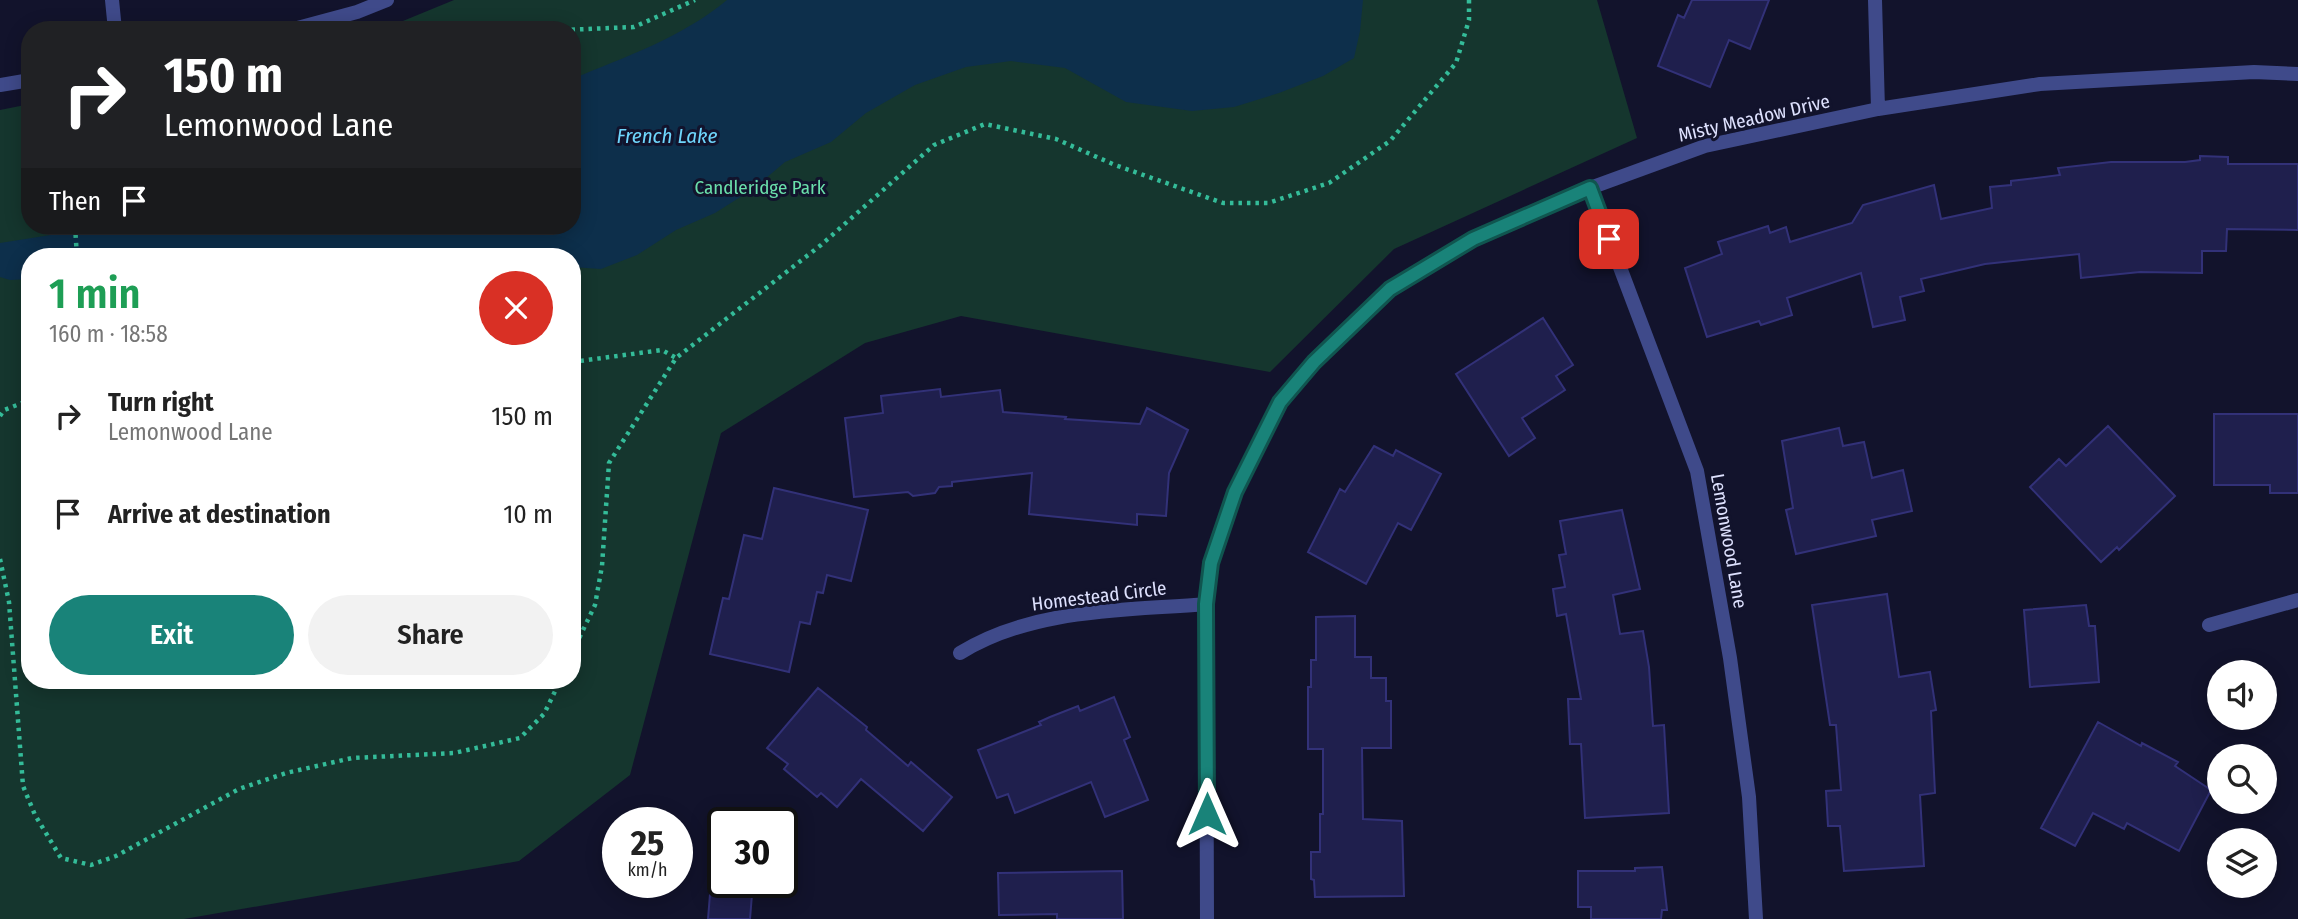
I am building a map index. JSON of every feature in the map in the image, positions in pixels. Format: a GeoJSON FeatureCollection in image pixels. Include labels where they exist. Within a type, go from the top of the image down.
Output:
{"type":"FeatureCollection","features":[{"type":"Feature","properties":{"kind":"street"},"geometry":{"type":"LineString","coordinates":[[112,0],[114,21]]}},
{"type":"Feature","properties":{"kind":"street"},"geometry":{"type":"LineString","coordinates":[[324,21],[387,0]]}},
{"type":"Feature","properties":{"kind":"street"},"geometry":{"type":"LineString","coordinates":[[1875,0],[1878,109]]}},
{"type":"Feature","properties":{"kind":"street","name":"Misty Meadow Drive"},"geometry":{"type":"LineString","coordinates":[[1207,919],[1206,604],[1211,563],[1235,492],[1280,402],[1314,362],[1390,289],[1473,239],[1590,188],[1704,146],[1878,109],[2040,84],[2254,72],[2298,74]]}},
{"type":"Feature","properties":{"kind":"street"},"geometry":{"type":"LineString","coordinates":[[0,85],[21,82]]}},
{"type":"Feature","properties":{"kind":"street","name":"Lemonwood Lane"},"geometry":{"type":"LineString","coordinates":[[1590,188],[1697,471],[1730,659],[1749,797],[1756,919]]}},
{"type":"Feature","properties":{"kind":"street"},"geometry":{"type":"LineString","coordinates":[[2208,625],[2298,600]]}},
{"type":"Feature","properties":{"kind":"street","name":"Homestead Circle"},"geometry":{"type":"LineString","coordinates":[[960,653],[985,638],[1029,623],[1077,614],[1206,604]]}},
{"type":"Feature","properties":{"kind":"path"},"geometry":{"type":"LineString","coordinates":[[581,29],[634,27],[695,0]]}},
{"type":"Feature","properties":{"kind":"path"},"geometry":{"type":"LineString","coordinates":[[581,634],[595,605],[602,566],[609,463],[676,358],[821,245],[934,145],[985,124],[1056,139],[1115,164],[1223,203],[1268,203],[1329,183],[1390,141],[1456,63],[1469,20],[1469,0]]}},
{"type":"Feature","properties":{"kind":"path"},"geometry":{"type":"LineString","coordinates":[[581,361],[662,350],[676,358]]}},
{"type":"Feature","properties":{"kind":"path"},"geometry":{"type":"LineString","coordinates":[[0,416],[4,410],[21,403]]}},
{"type":"Feature","properties":{"kind":"path"},"geometry":{"type":"LineString","coordinates":[[0,559],[9,602],[23,786],[61,858],[91,865],[116,856],[239,789],[286,773],[352,758],[454,753],[520,738],[544,714],[555,689]]}},
{"type":"Feature","properties":{"kind":"green space","name":"Candleridge Park"},"geometry":{"type":"Polygon","coordinates":[[[454,0],[1597,0],[1637,138],[1394,249],[1270,372],[961,316],[865,343],[721,433],[630,775],[519,861],[184,919],[0,919],[0,110],[21,106],[21,235],[581,235],[581,21],[403,21],[454,0]]]}},
{"type":"Feature","properties":{"kind":"water","name":"French Lake"},"geometry":{"type":"Polygon","coordinates":[[[727,0],[1363,0],[1354,58],[1323,76],[1234,107],[1192,111],[1126,102],[1065,68],[1011,61],[966,67],[915,85],[866,113],[831,142],[785,162],[753,189],[715,213],[676,230],[637,255],[601,269],[581,268],[581,248],[21,248],[21,279],[0,277],[0,243],[51,235],[581,235],[581,75],[673,35],[727,0]]]}},
{"type":"Feature","properties":{"kind":"building"},"geometry":{"type":"Polygon","coordinates":[[[1692,0],[1769,0],[1750,49],[1729,40],[1710,87],[1658,66],[1678,15],[1684,18],[1692,0]]]}},
{"type":"Feature","properties":{"kind":"building"},"geometry":{"type":"Polygon","coordinates":[[[2200,156],[2228,157],[2228,164],[2298,164],[2298,230],[2227,229],[2226,251],[2202,251],[2202,273],[2140,272],[2081,278],[2079,254],[1985,264],[1921,279],[1924,291],[1900,297],[1905,320],[1873,327],[1861,273],[1787,298],[1792,315],[1761,325],[1759,321],[1707,337],[1685,268],[1722,254],[1718,242],[1768,226],[1770,233],[1786,227],[1790,242],[1852,223],[1863,205],[1934,185],[1941,219],[1992,208],[1990,187],[2011,185],[2011,181],[2060,175],[2058,168],[2111,162],[2185,162],[2200,160],[2200,156]]]}},
{"type":"Feature","properties":{"kind":"building"},"geometry":{"type":"Polygon","coordinates":[[[1543,318],[1573,365],[1556,376],[1565,390],[1522,418],[1535,438],[1509,456],[1456,374],[1543,318]]]}},
{"type":"Feature","properties":{"kind":"building"},"geometry":{"type":"Polygon","coordinates":[[[940,389],[941,397],[1000,390],[1003,412],[1066,417],[1065,419],[1140,424],[1147,408],[1188,430],[1169,473],[1166,516],[1137,514],[1137,525],[1029,514],[1032,473],[952,482],[952,486],[939,487],[935,493],[913,496],[908,492],[854,497],[845,418],[883,413],[881,396],[940,389]]]}},
{"type":"Feature","properties":{"kind":"building"},"geometry":{"type":"Polygon","coordinates":[[[2214,414],[2298,414],[2298,493],[2270,493],[2270,485],[2214,485],[2214,414]]]}},
{"type":"Feature","properties":{"kind":"building"},"geometry":{"type":"Polygon","coordinates":[[[2108,426],[2175,496],[2119,550],[2117,547],[2101,562],[2030,487],[2059,459],[2066,466],[2108,426]]]}},
{"type":"Feature","properties":{"kind":"building"},"geometry":{"type":"Polygon","coordinates":[[[1839,428],[1843,446],[1864,442],[1872,478],[1903,470],[1912,511],[1872,520],[1876,536],[1796,554],[1786,510],[1793,508],[1782,441],[1839,428]]]}},
{"type":"Feature","properties":{"kind":"building"},"geometry":{"type":"Polygon","coordinates":[[[1374,446],[1393,456],[1396,450],[1441,474],[1411,530],[1398,523],[1366,584],[1308,552],[1340,489],[1345,492],[1374,446]]]}},
{"type":"Feature","properties":{"kind":"building"},"geometry":{"type":"Polygon","coordinates":[[[774,488],[868,510],[851,581],[827,575],[823,593],[817,592],[810,624],[800,622],[789,672],[710,654],[723,598],[729,599],[744,535],[762,539],[774,488]]]}},
{"type":"Feature","properties":{"kind":"building"},"geometry":{"type":"Polygon","coordinates":[[[1622,510],[1640,589],[1613,595],[1620,634],[1643,631],[1649,667],[1653,726],[1664,725],[1669,813],[1585,818],[1581,744],[1570,744],[1568,699],[1581,699],[1566,614],[1557,616],[1553,589],[1565,587],[1559,555],[1566,554],[1560,521],[1622,510]]]}},
{"type":"Feature","properties":{"kind":"building"},"geometry":{"type":"Polygon","coordinates":[[[1887,594],[1899,677],[1930,672],[1936,710],[1931,711],[1935,793],[1920,795],[1924,866],[1844,871],[1840,826],[1828,826],[1826,791],[1841,790],[1836,725],[1830,725],[1812,605],[1887,594]]]}},
{"type":"Feature","properties":{"kind":"building"},"geometry":{"type":"Polygon","coordinates":[[[2086,605],[2089,626],[2095,626],[2099,682],[2030,687],[2024,610],[2086,605]]]}},
{"type":"Feature","properties":{"kind":"building"},"geometry":{"type":"Polygon","coordinates":[[[1355,616],[1355,657],[1371,657],[1371,678],[1386,678],[1386,701],[1391,701],[1391,748],[1362,748],[1363,819],[1402,821],[1404,896],[1315,897],[1314,880],[1311,879],[1311,852],[1320,852],[1320,814],[1323,814],[1323,749],[1308,749],[1308,687],[1311,687],[1311,660],[1316,660],[1316,617],[1355,616]]]}},
{"type":"Feature","properties":{"kind":"building"},"geometry":{"type":"Polygon","coordinates":[[[818,688],[867,727],[866,730],[908,766],[911,762],[952,797],[923,831],[861,779],[837,807],[821,793],[817,797],[784,769],[788,764],[767,748],[818,688]]]}},
{"type":"Feature","properties":{"kind":"building"},"geometry":{"type":"Polygon","coordinates":[[[1114,697],[1130,737],[1124,740],[1148,800],[1105,817],[1091,782],[1015,813],[1008,794],[997,798],[978,750],[1041,725],[1039,722],[1078,706],[1080,711],[1114,697]]]}},
{"type":"Feature","properties":{"kind":"building"},"geometry":{"type":"Polygon","coordinates":[[[2098,722],[2141,746],[2142,743],[2178,762],[2175,766],[2207,787],[2207,798],[2179,851],[2127,823],[2124,829],[2093,813],[2075,846],[2041,828],[2098,722]]]}},
{"type":"Feature","properties":{"kind":"building"},"geometry":{"type":"Polygon","coordinates":[[[1662,867],[1667,910],[1662,910],[1661,919],[1591,919],[1591,907],[1578,907],[1578,871],[1635,871],[1635,868],[1662,867]]]}},
{"type":"Feature","properties":{"kind":"building"},"geometry":{"type":"Polygon","coordinates":[[[1122,871],[1123,919],[1057,919],[1057,914],[999,915],[998,873],[1122,871]]]}},
{"type":"Feature","properties":{"kind":"building"},"geometry":{"type":"Polygon","coordinates":[[[710,898],[752,898],[750,919],[708,919],[710,898]]]}},
{"type":"Feature","properties":{"kind":"route"},"geometry":{"type":"LineString","coordinates":[[1207,814],[1206,604],[1211,563],[1235,492],[1280,402],[1314,362],[1390,289],[1473,239],[1590,188],[1609,239]]}}]}
